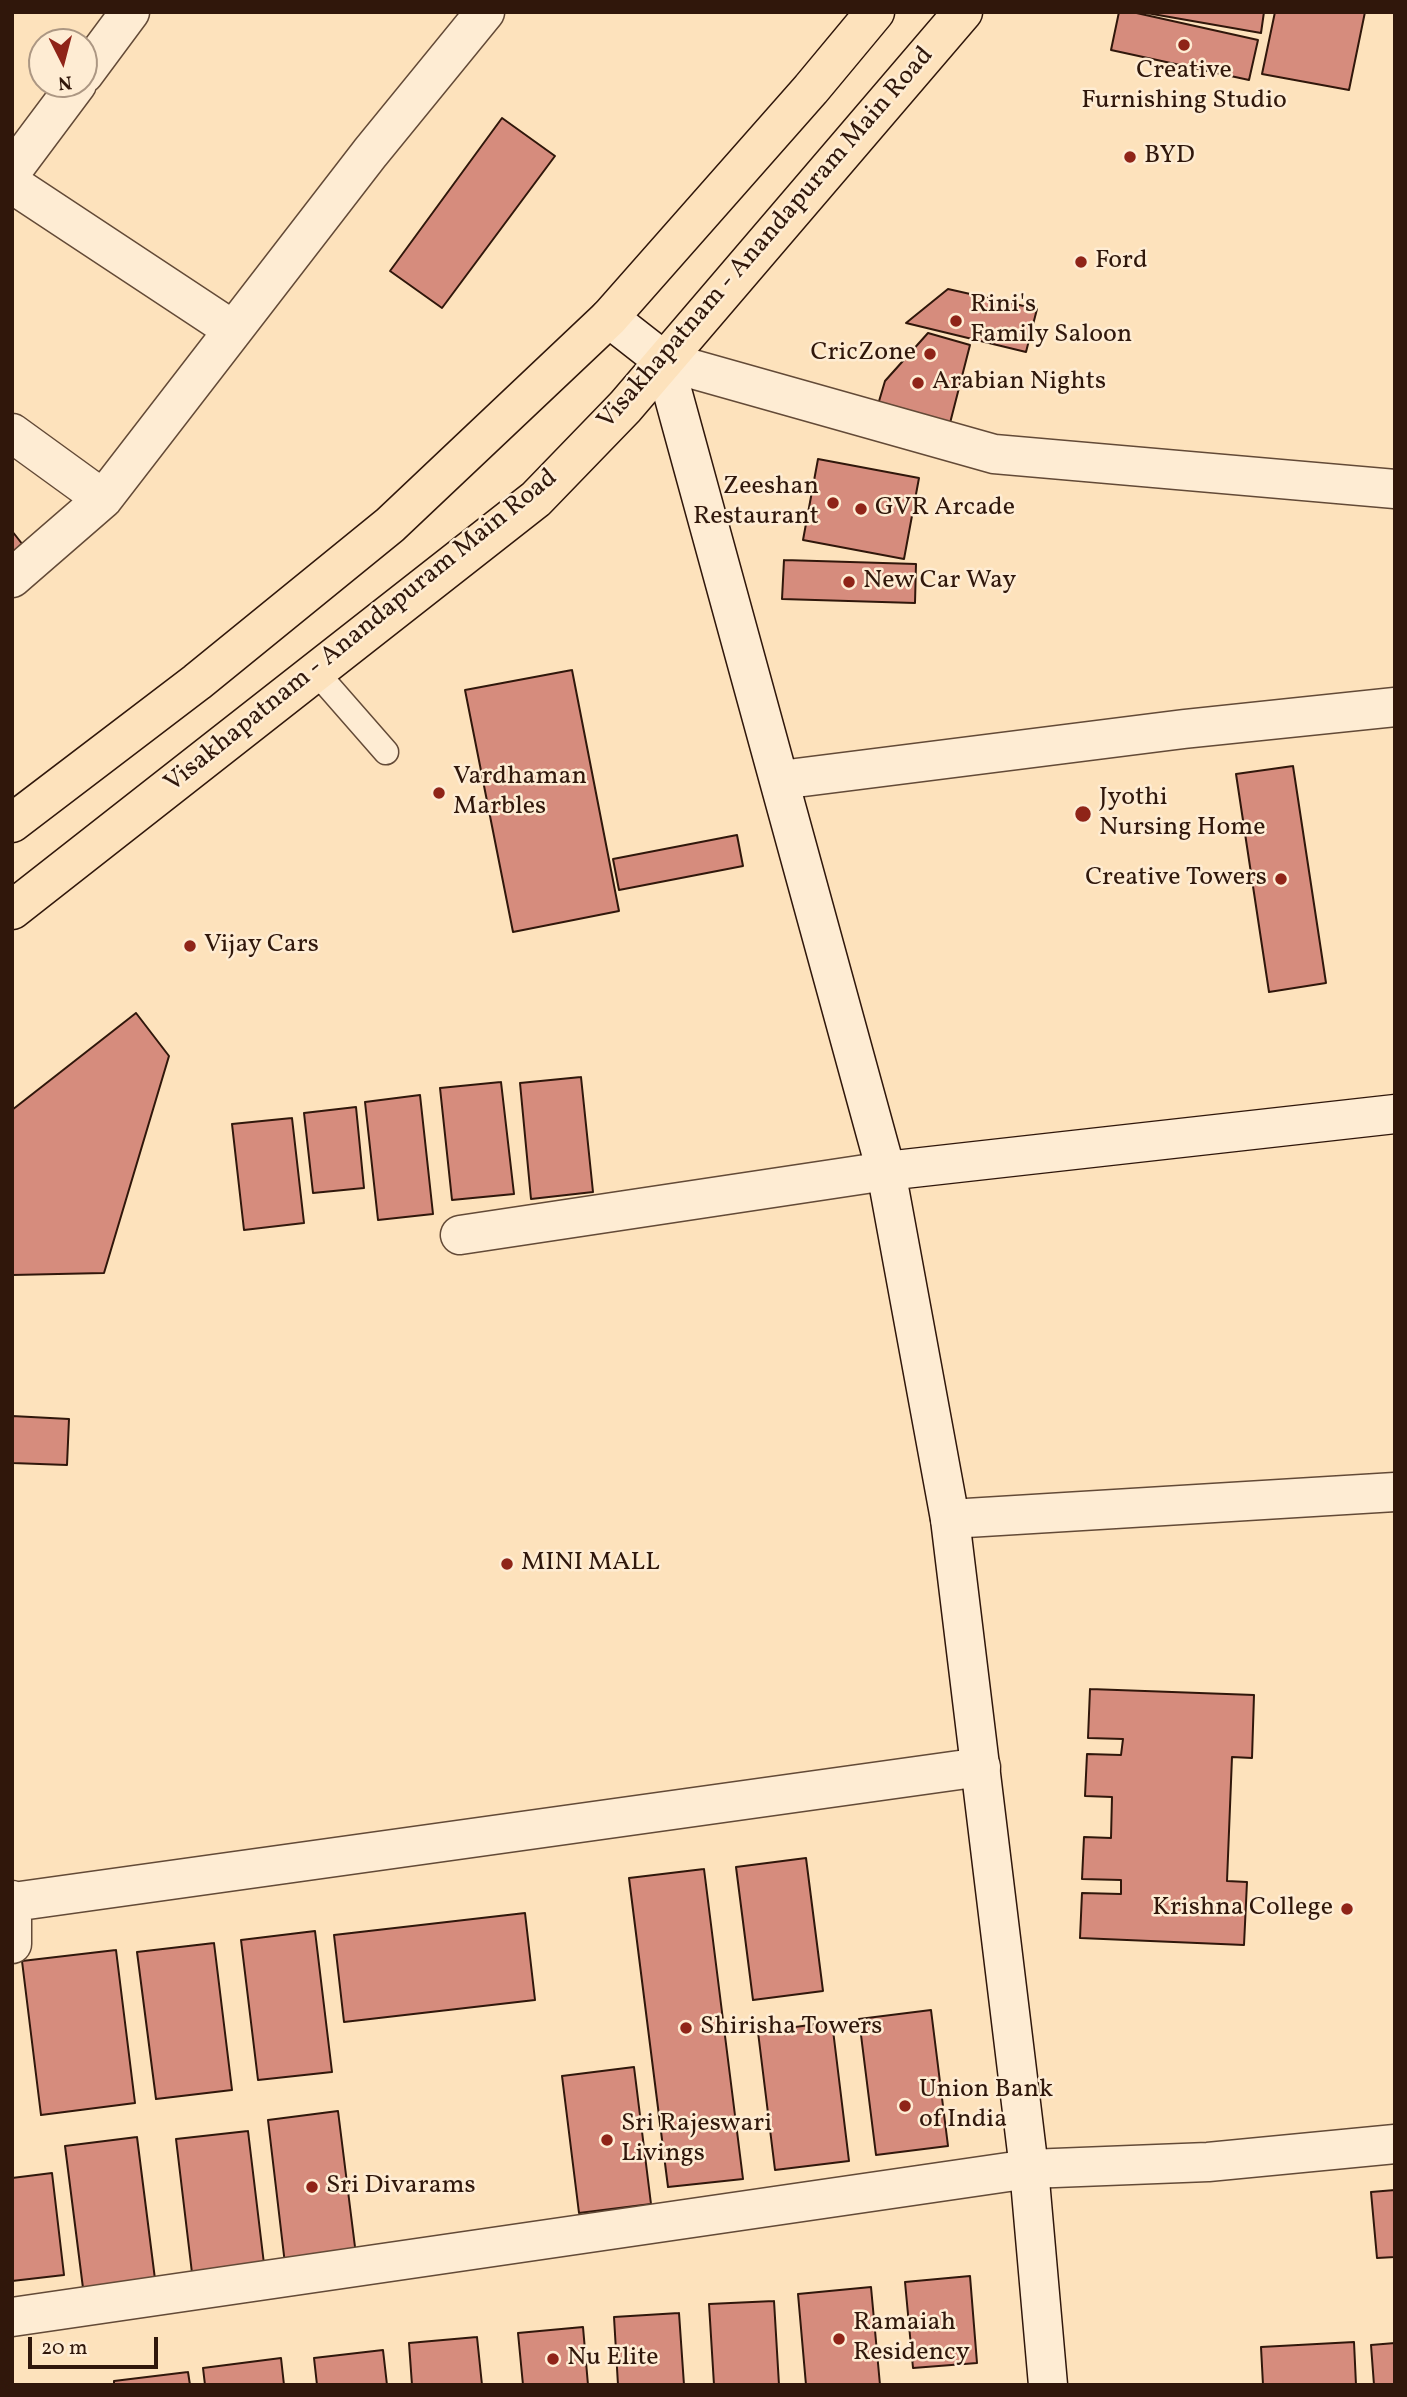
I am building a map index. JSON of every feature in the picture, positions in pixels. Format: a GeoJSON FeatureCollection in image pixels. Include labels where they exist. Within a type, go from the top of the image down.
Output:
{"type":"FeatureCollection","features":[{"type":"Feature","properties":{"kind":"main road"},"geometry":{"type":"LineString","coordinates":[[12,823],[197,682],[390,525],[609,318],[811,89],[875,12]]}},
{"type":"Feature","properties":{"kind":"main road","name":"Visakhapatnam - Anandapuram Main Road"},"geometry":{"type":"LineString","coordinates":[[12,910],[536,499],[625,407],[963,12]]}},
{"type":"Feature","properties":{"kind":"street"},"geometry":{"type":"LineString","coordinates":[[98,55],[130,12]]}},
{"type":"Feature","properties":{"kind":"street"},"geometry":{"type":"LineString","coordinates":[[12,578],[103,499],[370,152],[485,12]]}},
{"type":"Feature","properties":{"kind":"street"},"geometry":{"type":"LineString","coordinates":[[12,171],[67,98]]}},
{"type":"Feature","properties":{"kind":"street"},"geometry":{"type":"LineString","coordinates":[[12,184],[233,330]]}},
{"type":"Feature","properties":{"kind":"street"},"geometry":{"type":"LineString","coordinates":[[609,318],[664,361],[994,454],[1395,489]]}},
{"type":"Feature","properties":{"kind":"street"},"geometry":{"type":"LineString","coordinates":[[664,361],[886,1171],[950,1519],[1029,2169],[1048,2385]]}},
{"type":"Feature","properties":{"kind":"street"},"geometry":{"type":"LineString","coordinates":[[12,433],[103,499]]}},
{"type":"Feature","properties":{"kind":"street"},"geometry":{"type":"LineString","coordinates":[[780,779],[1184,729],[1395,707]]}},
{"type":"Feature","properties":{"kind":"street"},"geometry":{"type":"LineString","coordinates":[[460,1235],[886,1171],[1395,1114]]}},
{"type":"Feature","properties":{"kind":"street"},"geometry":{"type":"LineString","coordinates":[[950,1519],[1395,1492]]}},
{"type":"Feature","properties":{"kind":"street"},"geometry":{"type":"LineString","coordinates":[[12,1944],[13,1901],[981,1767]]}},
{"type":"Feature","properties":{"kind":"street"},"geometry":{"type":"LineString","coordinates":[[12,2317],[1029,2169],[1209,2162],[1395,2144]]}},
{"type":"Feature","properties":{"kind":"lane"},"geometry":{"type":"LineString","coordinates":[[316,672],[386,752]]}},
{"type":"Feature","properties":{"kind":"building","name":"Creative Furnishing Studio"},"geometry":{"type":"Polygon","coordinates":[[[1119,12],[1132,12],[1258,40],[1249,80],[1111,50],[1119,12]]]}},
{"type":"Feature","properties":{"kind":"building"},"geometry":{"type":"Polygon","coordinates":[[[1141,12],[1264,12],[1261,33],[1141,12]]]}},
{"type":"Feature","properties":{"kind":"building"},"geometry":{"type":"Polygon","coordinates":[[[1275,12],[1365,12],[1349,90],[1262,74],[1275,12]]]}},
{"type":"Feature","properties":{"kind":"building"},"geometry":{"type":"Polygon","coordinates":[[[502,118],[555,156],[442,308],[390,271],[502,118]]]}},
{"type":"Feature","properties":{"kind":"building"},"geometry":{"type":"Polygon","coordinates":[[[948,289],[1037,309],[1026,352],[906,323],[948,289]]]}},
{"type":"Feature","properties":{"kind":"building"},"geometry":{"type":"Polygon","coordinates":[[[928,333],[970,345],[949,427],[877,408],[885,381],[928,333]]]}},
{"type":"Feature","properties":{"kind":"building","name":"GVR Arcade"},"geometry":{"type":"Polygon","coordinates":[[[818,459],[919,478],[904,559],[803,540],[818,459]]]}},
{"type":"Feature","properties":{"kind":"building"},"geometry":{"type":"Polygon","coordinates":[[[12,531],[23,545],[12,553],[12,531]]]}},
{"type":"Feature","properties":{"kind":"building","name":"New Car Way"},"geometry":{"type":"Polygon","coordinates":[[[784,560],[916,564],[915,603],[782,599],[784,560]]]}},
{"type":"Feature","properties":{"kind":"building"},"geometry":{"type":"Polygon","coordinates":[[[572,670],[619,911],[513,932],[465,690],[572,670]]]}},
{"type":"Feature","properties":{"kind":"building","name":"Creative Towers"},"geometry":{"type":"Polygon","coordinates":[[[1293,766],[1326,983],[1269,992],[1236,774],[1293,766]]]}},
{"type":"Feature","properties":{"kind":"building"},"geometry":{"type":"Polygon","coordinates":[[[737,835],[743,866],[619,890],[613,859],[737,835]]]}},
{"type":"Feature","properties":{"kind":"building"},"geometry":{"type":"Polygon","coordinates":[[[136,1013],[169,1056],[104,1273],[12,1275],[12,1110],[136,1013]]]}},
{"type":"Feature","properties":{"kind":"building"},"geometry":{"type":"Polygon","coordinates":[[[581,1077],[593,1192],[531,1199],[520,1083],[581,1077]]]}},
{"type":"Feature","properties":{"kind":"building"},"geometry":{"type":"Polygon","coordinates":[[[501,1082],[514,1194],[452,1200],[440,1088],[501,1082]]]}},
{"type":"Feature","properties":{"kind":"building"},"geometry":{"type":"Polygon","coordinates":[[[420,1095],[433,1214],[378,1220],[365,1102],[420,1095]]]}},
{"type":"Feature","properties":{"kind":"building"},"geometry":{"type":"Polygon","coordinates":[[[356,1107],[364,1188],[313,1193],[304,1113],[356,1107]]]}},
{"type":"Feature","properties":{"kind":"building"},"geometry":{"type":"Polygon","coordinates":[[[292,1118],[304,1223],[244,1230],[232,1124],[292,1118]]]}},
{"type":"Feature","properties":{"kind":"building"},"geometry":{"type":"Polygon","coordinates":[[[12,1416],[69,1419],[67,1465],[12,1463],[12,1416]]]}},
{"type":"Feature","properties":{"kind":"building"},"geometry":{"type":"Polygon","coordinates":[[[1090,1689],[1254,1695],[1252,1758],[1232,1757],[1227,1881],[1247,1882],[1244,1945],[1080,1938],[1082,1893],[1121,1894],[1121,1880],[1082,1879],[1084,1837],[1111,1838],[1112,1797],[1085,1796],[1087,1754],[1121,1755],[1123,1739],[1088,1738],[1090,1689]]]}},
{"type":"Feature","properties":{"kind":"building"},"geometry":{"type":"Polygon","coordinates":[[[806,1858],[823,1991],[753,2000],[736,1867],[806,1858]]]}},
{"type":"Feature","properties":{"kind":"building","name":"Shirisha Towers"},"geometry":{"type":"Polygon","coordinates":[[[704,1869],[743,2179],[668,2187],[629,1878],[704,1869]]]}},
{"type":"Feature","properties":{"kind":"building"},"geometry":{"type":"Polygon","coordinates":[[[525,1913],[535,2000],[344,2022],[334,1935],[525,1913]]]}},
{"type":"Feature","properties":{"kind":"building"},"geometry":{"type":"Polygon","coordinates":[[[315,1931],[332,2072],[258,2080],[241,1940],[315,1931]]]}},
{"type":"Feature","properties":{"kind":"building"},"geometry":{"type":"Polygon","coordinates":[[[214,1943],[232,2090],[156,2099],[137,1952],[214,1943]]]}},
{"type":"Feature","properties":{"kind":"building"},"geometry":{"type":"Polygon","coordinates":[[[116,1950],[135,2103],[41,2115],[22,1961],[116,1950]]]}},
{"type":"Feature","properties":{"kind":"building"},"geometry":{"type":"Polygon","coordinates":[[[931,2010],[948,2146],[876,2155],[859,2019],[931,2010]]]}},
{"type":"Feature","properties":{"kind":"building"},"geometry":{"type":"Polygon","coordinates":[[[832,2022],[849,2161],[775,2170],[758,2032],[832,2022]]]}},
{"type":"Feature","properties":{"kind":"building","name":"Sri Rajeswari Livings"},"geometry":{"type":"Polygon","coordinates":[[[634,2067],[651,2204],[579,2213],[562,2076],[634,2067]]]}},
{"type":"Feature","properties":{"kind":"building","name":"Sri Divarams"},"geometry":{"type":"Polygon","coordinates":[[[338,2111],[356,2255],[285,2264],[268,2120],[338,2111]]]}},
{"type":"Feature","properties":{"kind":"building"},"geometry":{"type":"Polygon","coordinates":[[[248,2131],[264,2264],[192,2273],[176,2139],[248,2131]]]}},
{"type":"Feature","properties":{"kind":"building"},"geometry":{"type":"Polygon","coordinates":[[[137,2137],[156,2287],[84,2296],[65,2146],[137,2137]]]}},
{"type":"Feature","properties":{"kind":"building"},"geometry":{"type":"Polygon","coordinates":[[[52,2173],[64,2275],[12,2281],[12,2178],[52,2173]]]}},
{"type":"Feature","properties":{"kind":"building"},"geometry":{"type":"Polygon","coordinates":[[[1395,2190],[1395,2257],[1377,2258],[1371,2192],[1395,2190]]]}},
{"type":"Feature","properties":{"kind":"building"},"geometry":{"type":"Polygon","coordinates":[[[970,2276],[977,2363],[913,2368],[905,2282],[970,2276]]]}},
{"type":"Feature","properties":{"kind":"building","name":"Ramaiah Residency"},"geometry":{"type":"Polygon","coordinates":[[[871,2287],[880,2385],[806,2385],[798,2294],[871,2287]]]}},
{"type":"Feature","properties":{"kind":"building"},"geometry":{"type":"Polygon","coordinates":[[[774,2301],[779,2385],[714,2385],[709,2304],[774,2301]]]}},
{"type":"Feature","properties":{"kind":"building"},"geometry":{"type":"Polygon","coordinates":[[[679,2313],[684,2385],[618,2385],[614,2317],[679,2313]]]}},
{"type":"Feature","properties":{"kind":"building","name":"Nu Elite"},"geometry":{"type":"Polygon","coordinates":[[[583,2327],[588,2385],[523,2385],[518,2333],[583,2327]]]}},
{"type":"Feature","properties":{"kind":"building"},"geometry":{"type":"Polygon","coordinates":[[[477,2337],[482,2385],[412,2385],[409,2343],[477,2337]]]}},
{"type":"Feature","properties":{"kind":"building"},"geometry":{"type":"Polygon","coordinates":[[[1354,2342],[1356,2385],[1263,2385],[1261,2347],[1354,2342]]]}},
{"type":"Feature","properties":{"kind":"building"},"geometry":{"type":"Polygon","coordinates":[[[1395,2343],[1395,2385],[1374,2385],[1371,2345],[1395,2343]]]}},
{"type":"Feature","properties":{"kind":"building"},"geometry":{"type":"Polygon","coordinates":[[[383,2350],[387,2385],[317,2385],[314,2358],[383,2350]]]}},
{"type":"Feature","properties":{"kind":"building"},"geometry":{"type":"Polygon","coordinates":[[[281,2358],[284,2385],[205,2385],[203,2368],[281,2358]]]}},
{"type":"Feature","properties":{"kind":"building"},"geometry":{"type":"Polygon","coordinates":[[[188,2372],[190,2385],[114,2385],[114,2381],[188,2372]]]}},
{"type":"Feature","properties":{"kind":"place","name":"Creative Furnishing Studio"},"geometry":{"type":"Point","coordinates":[1184,45]}},
{"type":"Feature","properties":{"kind":"place","name":"BYD"},"geometry":{"type":"Point","coordinates":[1130,157]}},
{"type":"Feature","properties":{"kind":"place","name":"Ford"},"geometry":{"type":"Point","coordinates":[1081,262]}},
{"type":"Feature","properties":{"kind":"place","name":"Rini's Family Saloon"},"geometry":{"type":"Point","coordinates":[956,321]}},
{"type":"Feature","properties":{"kind":"place","name":"CricZone"},"geometry":{"type":"Point","coordinates":[930,354]}},
{"type":"Feature","properties":{"kind":"place","name":"Arabian Nights"},"geometry":{"type":"Point","coordinates":[918,383]}},
{"type":"Feature","properties":{"kind":"place","name":"Zeeshan Restaurant"},"geometry":{"type":"Point","coordinates":[833,503]}},
{"type":"Feature","properties":{"kind":"place","name":"GVR Arcade"},"geometry":{"type":"Point","coordinates":[861,509]}},
{"type":"Feature","properties":{"kind":"place","name":"New Car Way"},"geometry":{"type":"Point","coordinates":[849,582]}},
{"type":"Feature","properties":{"kind":"place","name":"Vardhaman Marbles"},"geometry":{"type":"Point","coordinates":[439,793]}},
{"type":"Feature","properties":{"kind":"place","name":"Jyothi Nursing Home"},"geometry":{"type":"Point","coordinates":[1083,814]}},
{"type":"Feature","properties":{"kind":"place","name":"Creative Towers"},"geometry":{"type":"Point","coordinates":[1281,879]}},
{"type":"Feature","properties":{"kind":"place","name":"Vijay Cars"},"geometry":{"type":"Point","coordinates":[190,946]}},
{"type":"Feature","properties":{"kind":"place","name":"MINI MALL"},"geometry":{"type":"Point","coordinates":[507,1564]}},
{"type":"Feature","properties":{"kind":"place","name":"Krishna College"},"geometry":{"type":"Point","coordinates":[1347,1909]}},
{"type":"Feature","properties":{"kind":"place","name":"Shirisha Towers"},"geometry":{"type":"Point","coordinates":[686,2028]}},
{"type":"Feature","properties":{"kind":"place","name":"Union Bank of India"},"geometry":{"type":"Point","coordinates":[905,2106]}},
{"type":"Feature","properties":{"kind":"place","name":"Sri Rajeswari Livings"},"geometry":{"type":"Point","coordinates":[607,2140]}},
{"type":"Feature","properties":{"kind":"place","name":"Sri Divarams"},"geometry":{"type":"Point","coordinates":[312,2187]}},
{"type":"Feature","properties":{"kind":"place","name":"Ramaiah Residency"},"geometry":{"type":"Point","coordinates":[839,2339]}},
{"type":"Feature","properties":{"kind":"place","name":"Nu Elite"},"geometry":{"type":"Point","coordinates":[553,2359]}}]}
